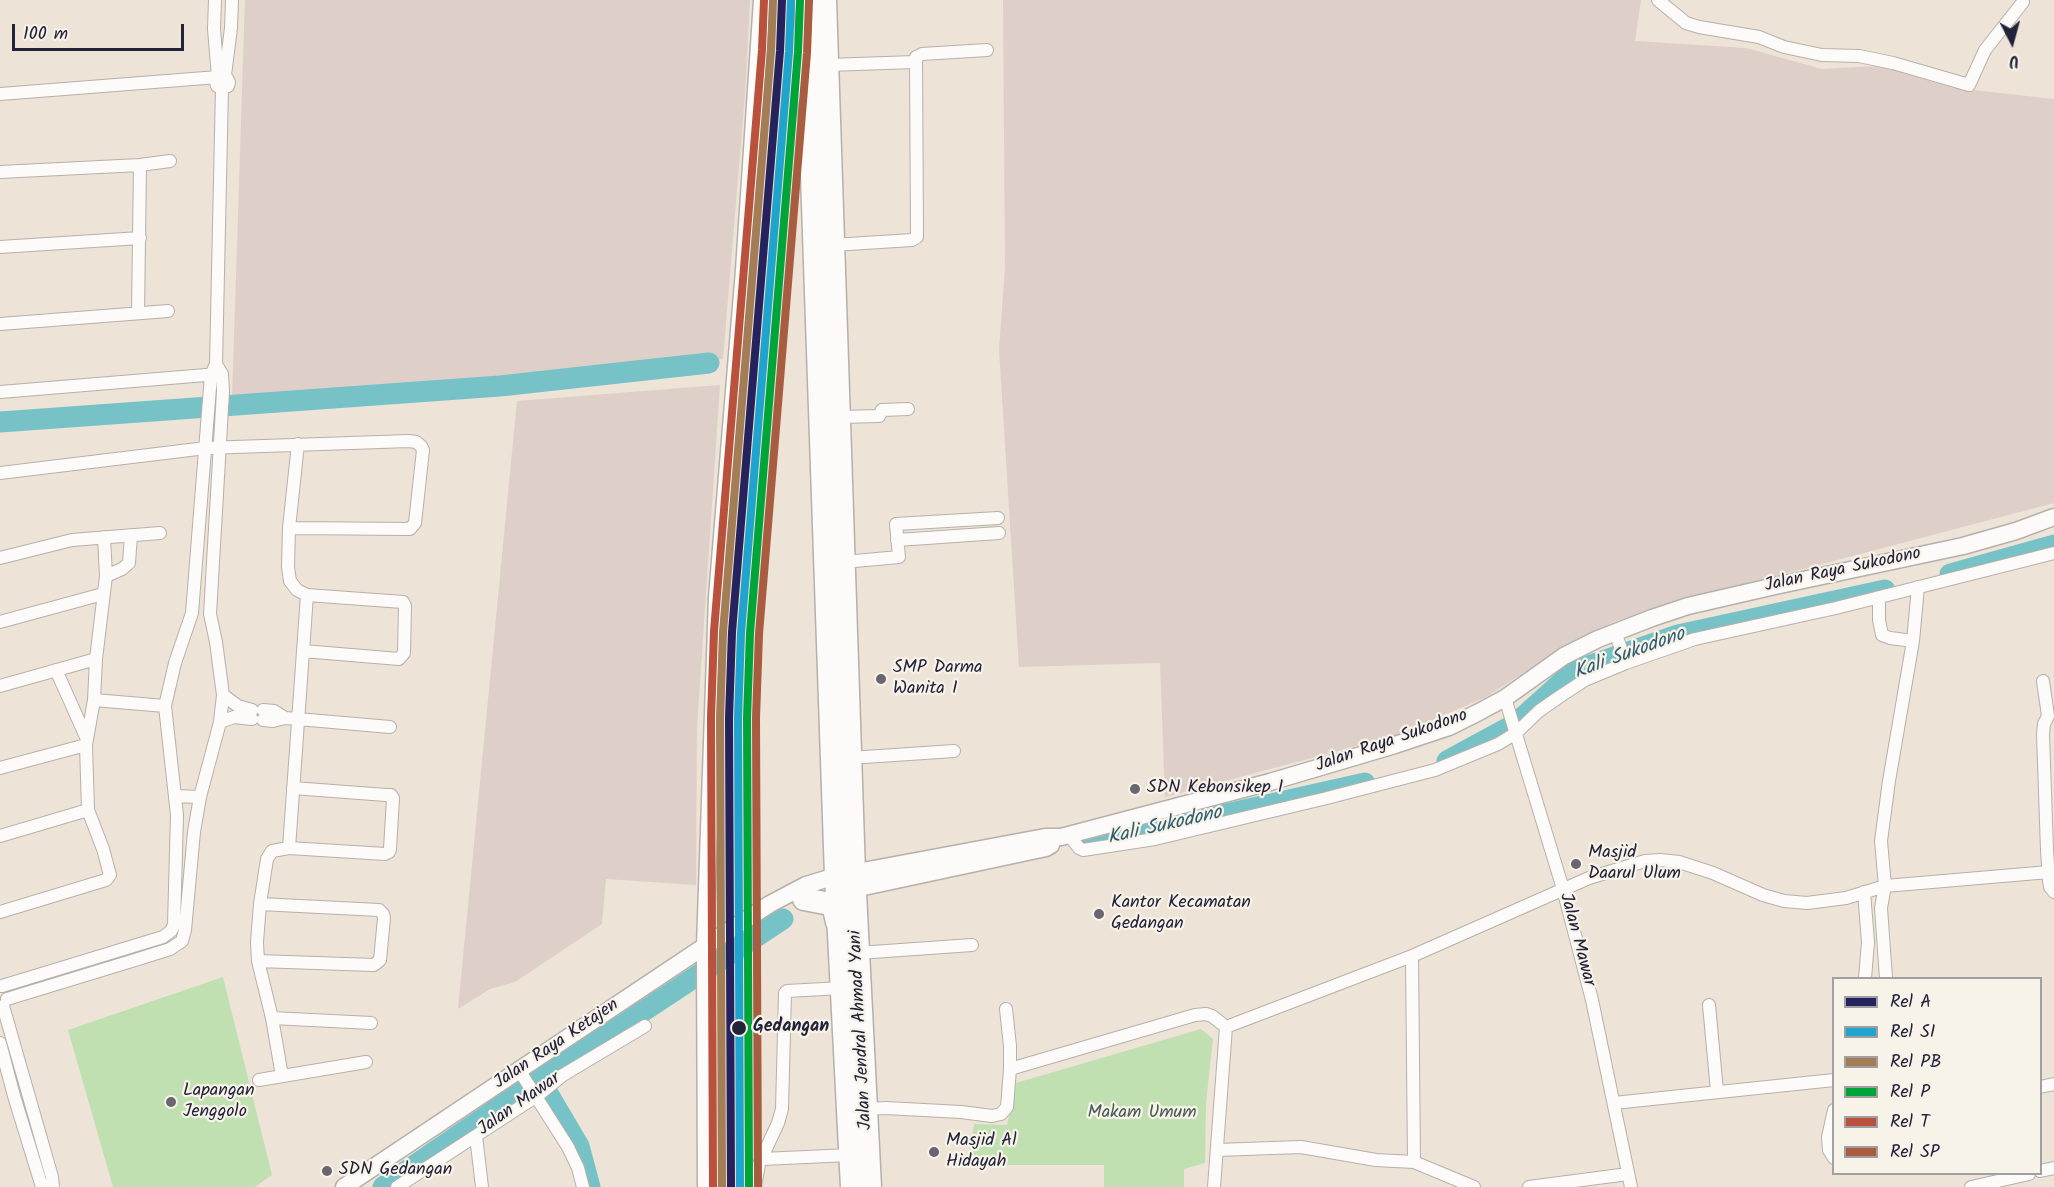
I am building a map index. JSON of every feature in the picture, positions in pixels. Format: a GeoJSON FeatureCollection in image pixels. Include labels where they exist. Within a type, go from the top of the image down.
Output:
{"type":"FeatureCollection","features":[{"type":"Feature","properties":{"kind":"highway"},"geometry":{"type":"LineString","coordinates":[[806,0],[846,883]]}},
{"type":"Feature","properties":{"kind":"highway"},"geometry":{"type":"LineString","coordinates":[[825,0],[850,758],[846,883]]}},
{"type":"Feature","properties":{"kind":"highway","name":"Jalan Jendral Ahmad Yani"},"geometry":{"type":"LineString","coordinates":[[846,883],[839,933],[852,1187]]}},
{"type":"Feature","properties":{"kind":"highway","name":"Jalan Jendral Ahmad Yani"},"geometry":{"type":"LineString","coordinates":[[846,883],[858,953],[870,1187]]}},
{"type":"Feature","properties":{"kind":"highway"},"geometry":{"type":"LineString","coordinates":[[804,899],[830,904],[836,915],[839,933]]}},
{"type":"Feature","properties":{"kind":"street"},"geometry":{"type":"LineString","coordinates":[[52,1187],[52,1177],[3,1004],[7,994],[1,986],[133,954],[170,949],[182,941],[200,796],[220,722],[223,695],[210,614],[223,419],[223,391],[217,371],[221,80],[214,28],[215,0]]}},
{"type":"Feature","properties":{"kind":"street"},"geometry":{"type":"LineString","coordinates":[[221,80],[231,28],[232,0]]}},
{"type":"Feature","properties":{"kind":"street"},"geometry":{"type":"LineString","coordinates":[[706,1187],[705,961],[717,597],[744,270],[762,0]]}},
{"type":"Feature","properties":{"kind":"street"},"geometry":{"type":"LineString","coordinates":[[1658,0],[1686,23],[1699,27],[1759,38],[1784,47],[1822,55],[1859,56],[1893,63],[1969,85],[1985,50],[2023,2]]}},
{"type":"Feature","properties":{"kind":"street"},"geometry":{"type":"LineString","coordinates":[[833,246],[912,240],[917,237],[916,57],[922,54],[987,50]]}},
{"type":"Feature","properties":{"kind":"street"},"geometry":{"type":"LineString","coordinates":[[828,65],[915,62]]}},
{"type":"Feature","properties":{"kind":"street"},"geometry":{"type":"LineString","coordinates":[[0,94],[221,80]]}},
{"type":"Feature","properties":{"kind":"street"},"geometry":{"type":"LineString","coordinates":[[0,172],[140,165],[170,161]]}},
{"type":"Feature","properties":{"kind":"street"},"geometry":{"type":"LineString","coordinates":[[138,314],[140,165]]}},
{"type":"Feature","properties":{"kind":"street"},"geometry":{"type":"LineString","coordinates":[[0,247],[140,237]]}},
{"type":"Feature","properties":{"kind":"street"},"geometry":{"type":"LineString","coordinates":[[0,324],[168,311]]}},
{"type":"Feature","properties":{"kind":"street"},"geometry":{"type":"LineString","coordinates":[[0,392],[217,371]]}},
{"type":"Feature","properties":{"kind":"street"},"geometry":{"type":"LineString","coordinates":[[3,1004],[133,954],[163,937],[171,931],[174,925],[177,815],[165,706],[178,654],[192,613],[210,392],[217,371]]}},
{"type":"Feature","properties":{"kind":"street"},"geometry":{"type":"LineString","coordinates":[[839,417],[879,416],[882,410],[908,409]]}},
{"type":"Feature","properties":{"kind":"street"},"geometry":{"type":"LineString","coordinates":[[0,473],[206,448],[409,441],[421,446],[423,450],[415,523],[410,529],[289,528]]}},
{"type":"Feature","properties":{"kind":"street"},"geometry":{"type":"LineString","coordinates":[[298,444],[289,528],[290,581],[297,590],[307,596],[403,602],[405,606],[404,653],[399,659],[303,651]]}},
{"type":"Feature","properties":{"kind":"street","name":"Jalan Raya Sukodono"},"geometry":{"type":"LineString","coordinates":[[846,883],[1046,848],[1065,836],[1270,782],[1395,745],[1449,727],[1507,703],[1564,656],[1688,606],[1963,546],[2016,531],[2054,517]]}},
{"type":"Feature","properties":{"kind":"street"},"geometry":{"type":"LineString","coordinates":[[201,518],[215,519]]}},
{"type":"Feature","properties":{"kind":"street"},"geometry":{"type":"LineString","coordinates":[[844,562],[899,557],[896,524],[998,518]]}},
{"type":"Feature","properties":{"kind":"street"},"geometry":{"type":"LineString","coordinates":[[0,558],[54,543],[160,533]]}},
{"type":"Feature","properties":{"kind":"street"},"geometry":{"type":"LineString","coordinates":[[897,540],[999,533]]}},
{"type":"Feature","properties":{"kind":"street"},"geometry":{"type":"LineString","coordinates":[[105,576],[122,569],[129,563],[131,535]]}},
{"type":"Feature","properties":{"kind":"street"},"geometry":{"type":"LineString","coordinates":[[0,912],[106,880],[110,875],[110,869],[88,810],[86,741],[94,700],[105,576],[104,537]]}},
{"type":"Feature","properties":{"kind":"street"},"geometry":{"type":"LineString","coordinates":[[1065,836],[1083,850],[1155,839],[1435,770],[1484,751],[1516,731],[1567,691],[1625,661],[1695,639],[1879,597],[2054,553]]}},
{"type":"Feature","properties":{"kind":"street"},"geometry":{"type":"LineString","coordinates":[[1865,977],[1889,781],[1913,641],[1918,587]]}},
{"type":"Feature","properties":{"kind":"street"},"geometry":{"type":"LineString","coordinates":[[0,622],[103,594]]}},
{"type":"Feature","properties":{"kind":"street"},"geometry":{"type":"LineString","coordinates":[[289,848],[293,788],[291,718],[303,651],[307,596]]}},
{"type":"Feature","properties":{"kind":"street"},"geometry":{"type":"LineString","coordinates":[[1879,597],[1879,620],[1882,635],[1913,641]]}},
{"type":"Feature","properties":{"kind":"street"},"geometry":{"type":"LineString","coordinates":[[192,613],[210,614]]}},
{"type":"Feature","properties":{"kind":"street"},"geometry":{"type":"LineString","coordinates":[[1616,636],[1625,661]]}},
{"type":"Feature","properties":{"kind":"street"},"geometry":{"type":"LineString","coordinates":[[0,686],[96,659]]}},
{"type":"Feature","properties":{"kind":"street"},"geometry":{"type":"LineString","coordinates":[[57,670],[86,741]]}},
{"type":"Feature","properties":{"kind":"street"},"geometry":{"type":"LineString","coordinates":[[2043,681],[2051,714],[2044,724],[2043,734],[2051,840],[2050,887],[2054,892]]}},
{"type":"Feature","properties":{"kind":"street"},"geometry":{"type":"LineString","coordinates":[[223,695],[238,706],[273,721],[291,718],[390,727]]}},
{"type":"Feature","properties":{"kind":"street"},"geometry":{"type":"LineString","coordinates":[[94,700],[165,706]]}},
{"type":"Feature","properties":{"kind":"street","name":"Jalan Mawar"},"geometry":{"type":"LineString","coordinates":[[1507,703],[1563,889],[1592,1000],[1630,1187]]}},
{"type":"Feature","properties":{"kind":"street"},"geometry":{"type":"LineString","coordinates":[[220,722],[234,717],[257,715]]}},
{"type":"Feature","properties":{"kind":"street"},"geometry":{"type":"LineString","coordinates":[[0,768],[86,741]]}},
{"type":"Feature","properties":{"kind":"street"},"geometry":{"type":"LineString","coordinates":[[850,758],[954,751]]}},
{"type":"Feature","properties":{"kind":"street"},"geometry":{"type":"LineString","coordinates":[[282,1076],[272,1018],[258,961],[260,904],[269,854],[289,848],[385,854],[390,849],[393,798],[391,795],[293,788]]}},
{"type":"Feature","properties":{"kind":"street"},"geometry":{"type":"LineString","coordinates":[[175,796],[200,796]]}},
{"type":"Feature","properties":{"kind":"street"},"geometry":{"type":"LineString","coordinates":[[0,836],[88,810]]}},
{"type":"Feature","properties":{"kind":"street"},"geometry":{"type":"LineString","coordinates":[[1226,1027],[1412,956],[1563,889],[1630,865],[1660,860],[1679,862],[1713,873],[1763,895],[1785,901],[1807,903],[1846,898],[1877,888],[2049,872]]}},
{"type":"Feature","properties":{"kind":"street","name":"Jalan Raya Ketajen"},"geometry":{"type":"LineString","coordinates":[[770,904],[804,899],[846,883]]}},
{"type":"Feature","properties":{"kind":"street","name":"Jalan Raya Ketajen"},"geometry":{"type":"LineString","coordinates":[[344,1187],[365,1180],[521,1073],[705,961],[770,904],[793,891],[846,883]]}},
{"type":"Feature","properties":{"kind":"street"},"geometry":{"type":"LineString","coordinates":[[1877,888],[1881,908],[1886,977]]}},
{"type":"Feature","properties":{"kind":"street"},"geometry":{"type":"LineString","coordinates":[[258,961],[374,965],[381,960],[384,918],[379,910],[260,904]]}},
{"type":"Feature","properties":{"kind":"street"},"geometry":{"type":"LineString","coordinates":[[858,953],[972,945]]}},
{"type":"Feature","properties":{"kind":"street"},"geometry":{"type":"LineString","coordinates":[[1412,956],[1414,1162]]}},
{"type":"Feature","properties":{"kind":"street"},"geometry":{"type":"LineString","coordinates":[[755,1187],[762,1159],[782,1109],[785,993],[787,991],[842,988]]}},
{"type":"Feature","properties":{"kind":"street"},"geometry":{"type":"LineString","coordinates":[[1709,1005],[1718,1091]]}},
{"type":"Feature","properties":{"kind":"street"},"geometry":{"type":"LineString","coordinates":[[866,1109],[961,1112],[992,1116],[1001,1114],[1007,1107],[1010,1069],[1006,1009]]}},
{"type":"Feature","properties":{"kind":"street"},"geometry":{"type":"LineString","coordinates":[[1010,1069],[1195,1015],[1212,1016],[1226,1027]]}},
{"type":"Feature","properties":{"kind":"street"},"geometry":{"type":"LineString","coordinates":[[272,1018],[372,1023]]}},
{"type":"Feature","properties":{"kind":"street","name":"Jalan Mawar"},"geometry":{"type":"LineString","coordinates":[[397,1187],[477,1136],[535,1092],[645,1026]]}},
{"type":"Feature","properties":{"kind":"street"},"geometry":{"type":"LineString","coordinates":[[1214,1187],[1226,1027]]}},
{"type":"Feature","properties":{"kind":"street"},"geometry":{"type":"LineString","coordinates":[[0,1042],[10,1083],[42,1187]]}},
{"type":"Feature","properties":{"kind":"street"},"geometry":{"type":"LineString","coordinates":[[260,1080],[366,1062]]}},
{"type":"Feature","properties":{"kind":"street"},"geometry":{"type":"LineString","coordinates":[[521,1073],[568,1147],[578,1168],[583,1187]]}},
{"type":"Feature","properties":{"kind":"street"},"geometry":{"type":"LineString","coordinates":[[10,1083],[24,1080]]}},
{"type":"Feature","properties":{"kind":"street"},"geometry":{"type":"LineString","coordinates":[[1614,1103],[1832,1080]]}},
{"type":"Feature","properties":{"kind":"street"},"geometry":{"type":"LineString","coordinates":[[1832,1115],[1828,1137],[1832,1156]]}},
{"type":"Feature","properties":{"kind":"street"},"geometry":{"type":"LineString","coordinates":[[477,1136],[482,1187]]}},
{"type":"Feature","properties":{"kind":"street"},"geometry":{"type":"LineString","coordinates":[[1217,1150],[1301,1147],[1376,1160],[1414,1162],[1474,1187]]}},
{"type":"Feature","properties":{"kind":"street"},"geometry":{"type":"LineString","coordinates":[[762,1159],[850,1155]]}},
{"type":"Feature","properties":{"kind":"street"},"geometry":{"type":"LineString","coordinates":[[1529,1187],[1628,1174]]}},
{"type":"Feature","properties":{"kind":"street"},"geometry":{"type":"LineString","coordinates":[[1971,1187],[2021,1175]]}},
{"type":"Feature","properties":{"kind":"shaded area"},"geometry":{"type":"Polygon","coordinates":[[[245,0],[750,0],[745,94],[723,359],[587,371],[498,382],[232,399],[245,0]]]}},
{"type":"Feature","properties":{"kind":"shaded area"},"geometry":{"type":"Polygon","coordinates":[[[1003,0],[1641,0],[1635,41],[1746,48],[1822,69],[1879,66],[1954,88],[2054,99],[2054,503],[1746,584],[1616,621],[1548,657],[1486,697],[1398,735],[1165,797],[1160,663],[1019,667],[999,349],[1005,268],[1003,0]]]}},
{"type":"Feature","properties":{"kind":"shaded area"},"geometry":{"type":"Polygon","coordinates":[[[720,385],[697,728],[696,885],[606,879],[602,924],[515,982],[490,989],[458,1009],[517,401],[720,385]]]}},
{"type":"Feature","properties":{"kind":"green space","name":"Lapangan Jenggolo"},"geometry":{"type":"Polygon","coordinates":[[[223,977],[272,1175],[255,1187],[113,1187],[68,1030],[223,977]]]}},
{"type":"Feature","properties":{"kind":"green space","name":"Makam Umum"},"geometry":{"type":"Polygon","coordinates":[[[1201,1029],[1213,1039],[1206,1103],[1205,1163],[1184,1169],[1184,1187],[1104,1187],[1104,1165],[968,1165],[974,1124],[1007,1125],[1016,1083],[1201,1029]]]}},
{"type":"Feature","properties":{"kind":"waterway"},"geometry":{"type":"LineString","coordinates":[[0,422],[500,386],[709,363]]}},
{"type":"Feature","properties":{"kind":"waterway","name":"Kali Sukodono"},"geometry":{"type":"LineString","coordinates":[[1950,574],[2054,545]]}},
{"type":"Feature","properties":{"kind":"waterway","name":"Kali Sukodono"},"geometry":{"type":"LineString","coordinates":[[1447,761],[1515,724],[1574,671],[1678,635],[1885,590]]}},
{"type":"Feature","properties":{"kind":"waterway","name":"Kali Sukodono"},"geometry":{"type":"LineString","coordinates":[[1088,845],[1365,783]]}},
{"type":"Feature","properties":{"kind":"waterway"},"geometry":{"type":"LineString","coordinates":[[383,1187],[539,1080],[783,919]]}},
{"type":"Feature","properties":{"kind":"waterway"},"geometry":{"type":"LineString","coordinates":[[546,1090],[579,1146],[590,1187]]}},
{"type":"Feature","properties":{"kind":"rail line","name":"T"},"geometry":{"type":"LineString","coordinates":[[713,1187],[711,718],[714,631],[762,50],[764,0]]}},
{"type":"Feature","properties":{"kind":"rail line","name":"PB"},"geometry":{"type":"LineString","coordinates":[[722,1187],[720,718],[723,632],[771,50],[773,0]]}},
{"type":"Feature","properties":{"kind":"rail line","name":"A"},"geometry":{"type":"LineString","coordinates":[[731,1187],[729,718],[732,632],[780,51],[782,0]]}},
{"type":"Feature","properties":{"kind":"rail line","name":"SI"},"geometry":{"type":"LineString","coordinates":[[740,1187],[738,718],[741,633],[789,52],[791,0]]}},
{"type":"Feature","properties":{"kind":"rail line","name":"P"},"geometry":{"type":"LineString","coordinates":[[749,1187],[747,718],[750,633],[798,52],[800,1]]}},
{"type":"Feature","properties":{"kind":"rail line","name":"SP"},"geometry":{"type":"LineString","coordinates":[[758,1187],[756,718],[759,634],[807,53],[809,1]]}},
{"type":"Feature","properties":{"kind":"place","name":"SMP Darma Wanita I"},"geometry":{"type":"Point","coordinates":[881,679]}},
{"type":"Feature","properties":{"kind":"place","name":"SDN Kebonsikep I"},"geometry":{"type":"Point","coordinates":[1135,789]}},
{"type":"Feature","properties":{"kind":"place","name":"Masjid Daarul Ulum"},"geometry":{"type":"Point","coordinates":[1576,864]}},
{"type":"Feature","properties":{"kind":"place","name":"Kantor Kecamatan Gedangan"},"geometry":{"type":"Point","coordinates":[1099,914]}},
{"type":"Feature","properties":{"kind":"place","name":"Gedangan"},"geometry":{"type":"Point","coordinates":[739,1028]}},
{"type":"Feature","properties":{"kind":"place","name":"Lapangan Jenggolo"},"geometry":{"type":"Point","coordinates":[171,1102]}},
{"type":"Feature","properties":{"kind":"place","name":"Masjid Al Hidayah"},"geometry":{"type":"Point","coordinates":[934,1152]}},
{"type":"Feature","properties":{"kind":"place","name":"SDN Gedangan"},"geometry":{"type":"Point","coordinates":[327,1171]}}]}
